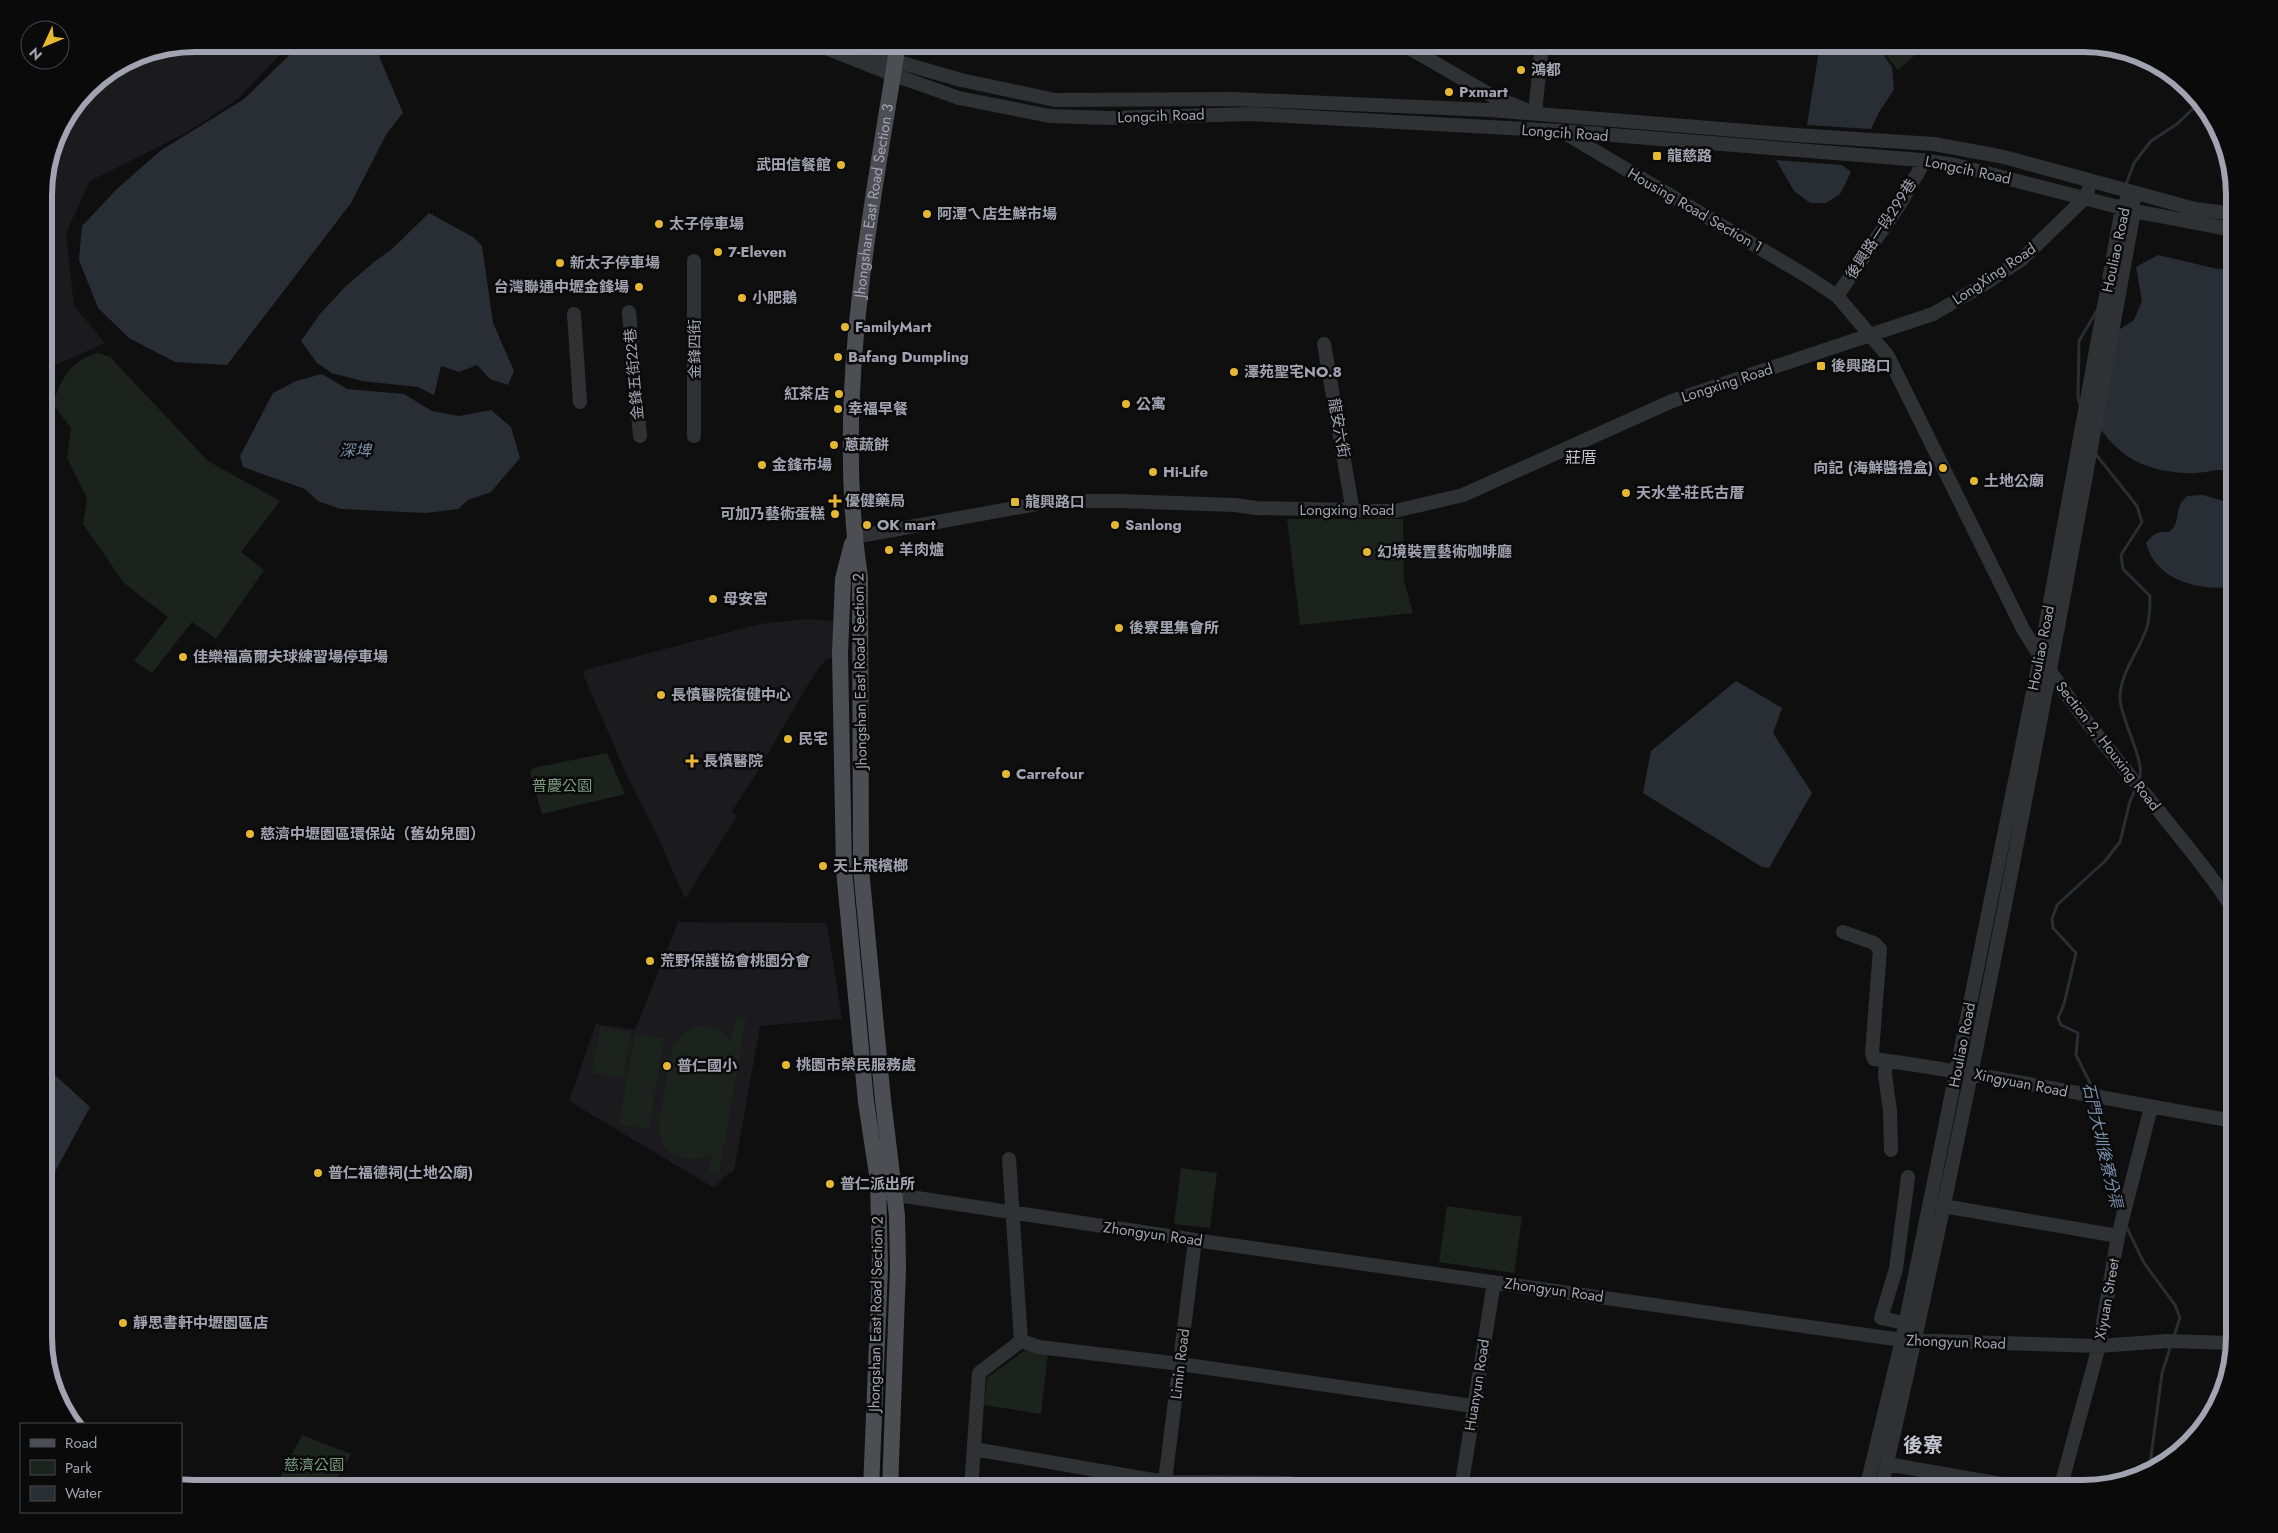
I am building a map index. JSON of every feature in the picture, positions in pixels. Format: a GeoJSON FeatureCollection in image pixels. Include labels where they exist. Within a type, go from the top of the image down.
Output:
{"type":"FeatureCollection","features":[{"type":"Feature","properties":{"kind":"main road","name":"Jhongshan East Road Section 3"},"geometry":{"type":"LineString","coordinates":[[854,537],[851,424],[856,328],[897,53]]}},
{"type":"Feature","properties":{"kind":"main road","name":"Jhongshan East Road Section 2"},"geometry":{"type":"LineString","coordinates":[[854,537],[843,579],[840,653],[844,870],[866,1102],[878,1192],[880,1268],[871,1480]]}},
{"type":"Feature","properties":{"kind":"main road","name":"Jhongshan East Road Section 2"},"geometry":{"type":"LineString","coordinates":[[854,537],[860,577],[861,870],[883,1100],[896,1195],[898,1268],[890,1480]]}},
{"type":"Feature","properties":{"kind":"street","name":"Housing Road Section 1"},"geometry":{"type":"LineString","coordinates":[[1417,52],[1494,96],[1535,113],[1562,131],[1806,275],[1837,296],[1888,356],[1929,438]]}},
{"type":"Feature","properties":{"kind":"street"},"geometry":{"type":"LineString","coordinates":[[1535,113],[1541,52]]}},
{"type":"Feature","properties":{"kind":"street"},"geometry":{"type":"LineString","coordinates":[[844,53],[894,68]]}},
{"type":"Feature","properties":{"kind":"street"},"geometry":{"type":"LineString","coordinates":[[870,53],[894,68]]}},
{"type":"Feature","properties":{"kind":"street","name":"Longcih Road"},"geometry":{"type":"LineString","coordinates":[[894,68],[1055,100],[1233,99],[1535,113],[1796,135],[1934,144],[2004,157],[2195,209],[2226,213]]}},
{"type":"Feature","properties":{"kind":"street","name":"Longcih Road"},"geometry":{"type":"LineString","coordinates":[[894,68],[959,98],[1050,116],[1108,118],[1251,114],[1562,131],[1921,160],[1956,165],[2086,197],[2128,210],[2226,228]]}},
{"type":"Feature","properties":{"kind":"street"},"geometry":{"type":"LineString","coordinates":[[1108,118],[1109,99]]}},
{"type":"Feature","properties":{"kind":"street","name":"後興路一段299巷"},"geometry":{"type":"LineString","coordinates":[[1837,296],[1900,204],[1920,169],[1921,160]]}},
{"type":"Feature","properties":{"kind":"street"},"geometry":{"type":"LineString","coordinates":[[2086,197],[2090,181]]}},
{"type":"Feature","properties":{"kind":"street","name":"Houliao Road"},"geometry":{"type":"LineString","coordinates":[[1912,1325],[1943,1206],[1963,1072],[2051,673],[2131,192]]}},
{"type":"Feature","properties":{"kind":"street","name":"LongXing Road"},"geometry":{"type":"LineString","coordinates":[[1871,334],[1933,314],[1983,285],[2028,253],[2086,197]]}},
{"type":"Feature","properties":{"kind":"street","name":"Houliao Road"},"geometry":{"type":"LineString","coordinates":[[1883,1480],[1963,1072],[2040,657],[2128,210]]}},
{"type":"Feature","properties":{"kind":"street","name":"金鋒四街"},"geometry":{"type":"LineString","coordinates":[[694,261],[694,436]]}},
{"type":"Feature","properties":{"kind":"street","name":"金鋒五街22巷"},"geometry":{"type":"LineString","coordinates":[[629,312],[640,436]]}},
{"type":"Feature","properties":{"kind":"street"},"geometry":{"type":"LineString","coordinates":[[574,314],[580,402]]}},
{"type":"Feature","properties":{"kind":"street","name":"Longxing Road"},"geometry":{"type":"LineString","coordinates":[[854,537],[1054,501],[1119,501],[1353,512],[1395,511],[1463,495],[1672,401],[1871,334]]}},
{"type":"Feature","properties":{"kind":"street","name":"龍安六街"},"geometry":{"type":"LineString","coordinates":[[1324,344],[1353,512]]}},
{"type":"Feature","properties":{"kind":"street","name":"Section 2, Houxing Road"},"geometry":{"type":"LineString","coordinates":[[1929,438],[2023,629],[2040,657],[2226,900]]}},
{"type":"Feature","properties":{"kind":"street","name":"Xingyuan Road"},"geometry":{"type":"LineString","coordinates":[[1843,932],[1874,943],[1880,950],[1872,1053],[1874,1059],[1963,1072],[2226,1120]]}},
{"type":"Feature","properties":{"kind":"street"},"geometry":{"type":"LineString","coordinates":[[1886,1061],[1884,1076],[1890,1112],[1891,1150]]}},
{"type":"Feature","properties":{"kind":"street","name":"Xiyuan Street"},"geometry":{"type":"LineString","coordinates":[[2063,1480],[2100,1346],[2118,1236],[2151,1107]]}},
{"type":"Feature","properties":{"kind":"street"},"geometry":{"type":"LineString","coordinates":[[1009,1159],[1022,1341]]}},
{"type":"Feature","properties":{"kind":"street"},"geometry":{"type":"LineString","coordinates":[[1908,1177],[1896,1269],[1881,1318],[1912,1325]]}},
{"type":"Feature","properties":{"kind":"street","name":"Zhongyun Road"},"geometry":{"type":"LineString","coordinates":[[878,1192],[1014,1214],[1909,1341],[2100,1346],[2167,1341],[2225,1343]]}},
{"type":"Feature","properties":{"kind":"street"},"geometry":{"type":"LineString","coordinates":[[1943,1206],[2118,1236]]}},
{"type":"Feature","properties":{"kind":"street","name":"Limin Road"},"geometry":{"type":"LineString","coordinates":[[1166,1480],[1195,1240]]}},
{"type":"Feature","properties":{"kind":"street","name":"Huanyun Road"},"geometry":{"type":"LineString","coordinates":[[1462,1480],[1494,1282]]}},
{"type":"Feature","properties":{"kind":"street"},"geometry":{"type":"LineString","coordinates":[[1022,1341],[1039,1347],[1180,1364],[1473,1406]]}},
{"type":"Feature","properties":{"kind":"street"},"geometry":{"type":"LineString","coordinates":[[972,1480],[979,1374],[1022,1341]]}},
{"type":"Feature","properties":{"kind":"street","name":"Houliao Road"},"geometry":{"type":"LineString","coordinates":[[1869,1480],[1909,1341]]}},
{"type":"Feature","properties":{"kind":"street"},"geometry":{"type":"LineString","coordinates":[[974,1450],[1138,1480]]}},
{"type":"Feature","properties":{"kind":"street"},"geometry":{"type":"LineString","coordinates":[[1887,1464],[1979,1480]]}},
{"type":"Feature","properties":{"kind":"shaded area"},"geometry":{"type":"Polygon","coordinates":[[[186,53],[282,53],[239,98],[186,133],[90,181],[66,233],[74,306],[105,343],[53,366],[53,186],[57,158],[67,132],[82,108],[101,88],[124,72],[149,60],[167,55],[186,53]]]}},
{"type":"Feature","properties":{"kind":"shaded area","name":"長慎醫院"},"geometry":{"type":"Polygon","coordinates":[[[807,619],[833,621],[833,659],[827,659],[821,665],[804,691],[757,773],[732,811],[737,816],[685,899],[658,837],[627,776],[583,674],[585,670],[760,624],[807,619]]]}},
{"type":"Feature","properties":{"kind":"shaded area","name":"普仁國小"},"geometry":{"type":"Polygon","coordinates":[[[678,922],[827,923],[842,1019],[760,1026],[734,1171],[725,1176],[714,1188],[569,1101],[596,1024],[635,1030],[678,922]]]}},
{"type":"Feature","properties":{"kind":"green space"},"geometry":{"type":"Polygon","coordinates":[[[1884,52],[1919,52],[1898,70],[1884,52]]]}},
{"type":"Feature","properties":{"kind":"green space"},"geometry":{"type":"Polygon","coordinates":[[[98,353],[110,357],[208,461],[280,501],[241,552],[264,570],[216,639],[192,622],[152,673],[134,661],[168,617],[124,583],[83,524],[87,499],[67,457],[71,428],[53,404],[68,372],[81,360],[98,353]]]}},
{"type":"Feature","properties":{"kind":"green space"},"geometry":{"type":"Polygon","coordinates":[[[1287,519],[1403,519],[1404,581],[1413,613],[1300,625],[1287,519]]]}},
{"type":"Feature","properties":{"kind":"green space","name":"普慶公園"},"geometry":{"type":"Polygon","coordinates":[[[607,753],[625,794],[542,814],[530,773],[533,768],[607,753]]]}},
{"type":"Feature","properties":{"kind":"green space"},"geometry":{"type":"Polygon","coordinates":[[[736,1016],[746,1018],[719,1176],[708,1173],[712,1154],[695,1159],[679,1157],[666,1148],[661,1140],[659,1121],[670,1058],[678,1039],[684,1032],[699,1026],[716,1029],[731,1040],[736,1016]]]}},
{"type":"Feature","properties":{"kind":"green space"},"geometry":{"type":"Polygon","coordinates":[[[600,1027],[631,1032],[623,1078],[592,1073],[600,1027]]]}},
{"type":"Feature","properties":{"kind":"green space"},"geometry":{"type":"Polygon","coordinates":[[[635,1034],[664,1039],[649,1129],[619,1124],[635,1034]]]}},
{"type":"Feature","properties":{"kind":"green space"},"geometry":{"type":"Polygon","coordinates":[[[1181,1168],[1217,1173],[1210,1228],[1174,1224],[1181,1168]]]}},
{"type":"Feature","properties":{"kind":"green space"},"geometry":{"type":"Polygon","coordinates":[[[1447,1206],[1522,1217],[1514,1273],[1439,1262],[1447,1206]]]}},
{"type":"Feature","properties":{"kind":"green space"},"geometry":{"type":"Polygon","coordinates":[[[1024,1351],[1048,1353],[1041,1414],[984,1405],[987,1378],[1024,1351]]]}},
{"type":"Feature","properties":{"kind":"green space","name":"慈濟公園"},"geometry":{"type":"Polygon","coordinates":[[[302,1435],[351,1454],[336,1480],[279,1480],[302,1435]]]}},
{"type":"Feature","properties":{"kind":"water"},"geometry":{"type":"Polygon","coordinates":[[[1819,52],[1882,52],[1892,67],[1894,90],[1879,112],[1871,129],[1807,125],[1819,52]]]}},
{"type":"Feature","properties":{"kind":"water"},"geometry":{"type":"Polygon","coordinates":[[[292,53],[378,53],[403,113],[387,133],[351,203],[227,365],[175,362],[129,338],[98,308],[79,260],[82,226],[118,188],[160,151],[244,99],[292,53]]]}},
{"type":"Feature","properties":{"kind":"water"},"geometry":{"type":"Polygon","coordinates":[[[1776,160],[1842,165],[1851,172],[1840,194],[1826,203],[1810,203],[1794,191],[1776,160]]]}},
{"type":"Feature","properties":{"kind":"water"},"geometry":{"type":"Polygon","coordinates":[[[429,213],[473,237],[482,246],[493,323],[514,371],[508,385],[490,379],[477,365],[459,372],[441,366],[434,395],[418,387],[362,381],[332,373],[317,363],[301,341],[320,314],[345,287],[392,249],[429,213]]]}},
{"type":"Feature","properties":{"kind":"water"},"geometry":{"type":"Polygon","coordinates":[[[2158,255],[2218,269],[2226,268],[2226,471],[2182,473],[2145,465],[2122,452],[2100,429],[2117,331],[2134,320],[2142,301],[2136,267],[2158,255]]]}},
{"type":"Feature","properties":{"kind":"water","name":"深埤"},"geometry":{"type":"Polygon","coordinates":[[[322,374],[347,389],[404,394],[432,411],[459,416],[491,410],[511,427],[520,458],[491,492],[468,500],[458,509],[426,513],[341,509],[318,501],[305,489],[243,467],[240,456],[273,393],[296,381],[322,374]]]}},
{"type":"Feature","properties":{"kind":"water"},"geometry":{"type":"Polygon","coordinates":[[[2203,495],[2226,502],[2226,588],[2206,587],[2180,581],[2169,575],[2151,556],[2146,543],[2156,534],[2169,532],[2172,529],[2176,523],[2181,504],[2187,496],[2203,495]]]}},
{"type":"Feature","properties":{"kind":"water"},"geometry":{"type":"Polygon","coordinates":[[[1736,681],[1782,708],[1773,733],[1812,793],[1769,868],[1762,867],[1643,793],[1651,751],[1736,681]]]}},
{"type":"Feature","properties":{"kind":"water"},"geometry":{"type":"Polygon","coordinates":[[[53,1073],[90,1107],[53,1175],[53,1073]]]}},
{"type":"Feature","properties":{"kind":"waterway","name":"石門大圳後寮分渠"},"geometry":{"type":"LineString","coordinates":[[2125,187],[2134,163],[2151,141],[2177,124],[2195,107]]}},
{"type":"Feature","properties":{"kind":"waterway","name":"石門大圳後寮分渠"},"geometry":{"type":"LineString","coordinates":[[2080,405],[2078,397],[2079,341],[2099,307]]}},
{"type":"Feature","properties":{"kind":"waterway","name":"石門大圳後寮分渠"},"geometry":{"type":"LineString","coordinates":[[2094,452],[2137,506],[2142,522],[2121,555],[2123,569],[2150,596],[2150,613],[2147,626],[2126,672],[2120,698],[2124,717],[2137,752],[2140,772],[2139,780]]}},
{"type":"Feature","properties":{"kind":"waterway","name":"石門大圳後寮分渠"},"geometry":{"type":"LineString","coordinates":[[2090,1091],[2090,1083],[2076,1055],[2078,1033],[2061,1025],[2058,1018],[2064,1004],[2076,953],[2053,928],[2052,919],[2057,905],[2105,861],[2120,842],[2130,801],[2136,788]]}},
{"type":"Feature","properties":{"kind":"waterway","name":"石門大圳後寮分渠"},"geometry":{"type":"LineString","coordinates":[[2090,1100],[2099,1125],[2118,1212]]}},
{"type":"Feature","properties":{"kind":"waterway","name":"石門大圳後寮分渠"},"geometry":{"type":"LineString","coordinates":[[2126,1226],[2144,1263],[2175,1305],[2180,1318],[2174,1336]]}},
{"type":"Feature","properties":{"kind":"waterway","name":"石門大圳後寮分渠"},"geometry":{"type":"LineString","coordinates":[[2150,1463],[2162,1373],[2171,1345]]}},
{"type":"Feature","properties":{"kind":"place","name":"鴻都"},"geometry":{"type":"Point","coordinates":[1521,70]}},
{"type":"Feature","properties":{"kind":"place","name":"Pxmart"},"geometry":{"type":"Point","coordinates":[1449,92]}},
{"type":"Feature","properties":{"kind":"place","name":"龍慈路"},"geometry":{"type":"Point","coordinates":[1657,156]}},
{"type":"Feature","properties":{"kind":"place","name":"武田信餐館"},"geometry":{"type":"Point","coordinates":[841,165]}},
{"type":"Feature","properties":{"kind":"place","name":"阿潭ㄟ店生鮮市場"},"geometry":{"type":"Point","coordinates":[927,214]}},
{"type":"Feature","properties":{"kind":"place","name":"太子停車場"},"geometry":{"type":"Point","coordinates":[659,224]}},
{"type":"Feature","properties":{"kind":"place","name":"7-Eleven"},"geometry":{"type":"Point","coordinates":[718,252]}},
{"type":"Feature","properties":{"kind":"place","name":"新太子停車場"},"geometry":{"type":"Point","coordinates":[560,263]}},
{"type":"Feature","properties":{"kind":"place","name":"台灣聯通中壢金鋒場"},"geometry":{"type":"Point","coordinates":[639,287]}},
{"type":"Feature","properties":{"kind":"place","name":"小肥鵝"},"geometry":{"type":"Point","coordinates":[742,298]}},
{"type":"Feature","properties":{"kind":"place","name":"FamilyMart"},"geometry":{"type":"Point","coordinates":[845,327]}},
{"type":"Feature","properties":{"kind":"place","name":"Bafang Dumpling"},"geometry":{"type":"Point","coordinates":[838,357]}},
{"type":"Feature","properties":{"kind":"place","name":"後興路口"},"geometry":{"type":"Point","coordinates":[1821,366]}},
{"type":"Feature","properties":{"kind":"place","name":"澤苑聖宅NO.8"},"geometry":{"type":"Point","coordinates":[1234,372]}},
{"type":"Feature","properties":{"kind":"place","name":"紅茶店"},"geometry":{"type":"Point","coordinates":[839,394]}},
{"type":"Feature","properties":{"kind":"place","name":"公寓"},"geometry":{"type":"Point","coordinates":[1126,404]}},
{"type":"Feature","properties":{"kind":"place","name":"幸福早餐"},"geometry":{"type":"Point","coordinates":[838,409]}},
{"type":"Feature","properties":{"kind":"place","name":"蔥蔬餅"},"geometry":{"type":"Point","coordinates":[834,445]}},
{"type":"Feature","properties":{"kind":"place","name":"金鋒市場"},"geometry":{"type":"Point","coordinates":[762,465]}},
{"type":"Feature","properties":{"kind":"place","name":"向記 (海鮮醬禮盒)"},"geometry":{"type":"Point","coordinates":[1943,468]}},
{"type":"Feature","properties":{"kind":"place","name":"Hi-Life"},"geometry":{"type":"Point","coordinates":[1153,472]}},
{"type":"Feature","properties":{"kind":"place","name":"土地公廟"},"geometry":{"type":"Point","coordinates":[1974,481]}},
{"type":"Feature","properties":{"kind":"place","name":"天水堂-莊氏古厝"},"geometry":{"type":"Point","coordinates":[1626,493]}},
{"type":"Feature","properties":{"kind":"place","name":"優健藥局"},"geometry":{"type":"Point","coordinates":[835,501]}},
{"type":"Feature","properties":{"kind":"place","name":"龍興路口"},"geometry":{"type":"Point","coordinates":[1015,502]}},
{"type":"Feature","properties":{"kind":"place","name":"可加乃藝術蛋糕"},"geometry":{"type":"Point","coordinates":[835,514]}},
{"type":"Feature","properties":{"kind":"place","name":"OK mart"},"geometry":{"type":"Point","coordinates":[867,525]}},
{"type":"Feature","properties":{"kind":"place","name":"Sanlong"},"geometry":{"type":"Point","coordinates":[1115,525]}},
{"type":"Feature","properties":{"kind":"place","name":"羊肉爐"},"geometry":{"type":"Point","coordinates":[889,550]}},
{"type":"Feature","properties":{"kind":"place","name":"幻境裝置藝術咖啡廳"},"geometry":{"type":"Point","coordinates":[1367,552]}},
{"type":"Feature","properties":{"kind":"place","name":"母安宮"},"geometry":{"type":"Point","coordinates":[713,599]}},
{"type":"Feature","properties":{"kind":"place","name":"後寮里集會所"},"geometry":{"type":"Point","coordinates":[1119,628]}},
{"type":"Feature","properties":{"kind":"place","name":"佳樂福高爾夫球練習場停車場"},"geometry":{"type":"Point","coordinates":[183,657]}},
{"type":"Feature","properties":{"kind":"place","name":"長慎醫院復健中心"},"geometry":{"type":"Point","coordinates":[661,695]}},
{"type":"Feature","properties":{"kind":"place","name":"民宅"},"geometry":{"type":"Point","coordinates":[788,739]}},
{"type":"Feature","properties":{"kind":"place","name":"長慎醫院"},"geometry":{"type":"Point","coordinates":[692,761]}},
{"type":"Feature","properties":{"kind":"place","name":"Carrefour"},"geometry":{"type":"Point","coordinates":[1006,774]}},
{"type":"Feature","properties":{"kind":"place","name":"慈濟中壢園區環保站（舊幼兒園）"},"geometry":{"type":"Point","coordinates":[250,834]}},
{"type":"Feature","properties":{"kind":"place","name":"天上飛檳榔"},"geometry":{"type":"Point","coordinates":[823,866]}},
{"type":"Feature","properties":{"kind":"place","name":"荒野保護協會桃園分會"},"geometry":{"type":"Point","coordinates":[650,961]}},
{"type":"Feature","properties":{"kind":"place","name":"桃園市榮民服務處"},"geometry":{"type":"Point","coordinates":[786,1065]}},
{"type":"Feature","properties":{"kind":"place","name":"普仁國小"},"geometry":{"type":"Point","coordinates":[667,1066]}},
{"type":"Feature","properties":{"kind":"place","name":"普仁福德祠(土地公廟)"},"geometry":{"type":"Point","coordinates":[318,1173]}},
{"type":"Feature","properties":{"kind":"place","name":"普仁派出所"},"geometry":{"type":"Point","coordinates":[830,1184]}},
{"type":"Feature","properties":{"kind":"place","name":"靜思書軒中壢園區店"},"geometry":{"type":"Point","coordinates":[123,1323]}},
{"type":"Feature","properties":{"kind":"district","name":"莊厝"},"geometry":{"type":"Point","coordinates":[1581,457]}},
{"type":"Feature","properties":{"kind":"district","name":"後寮"},"geometry":{"type":"Point","coordinates":[1923,1445]}}]}
